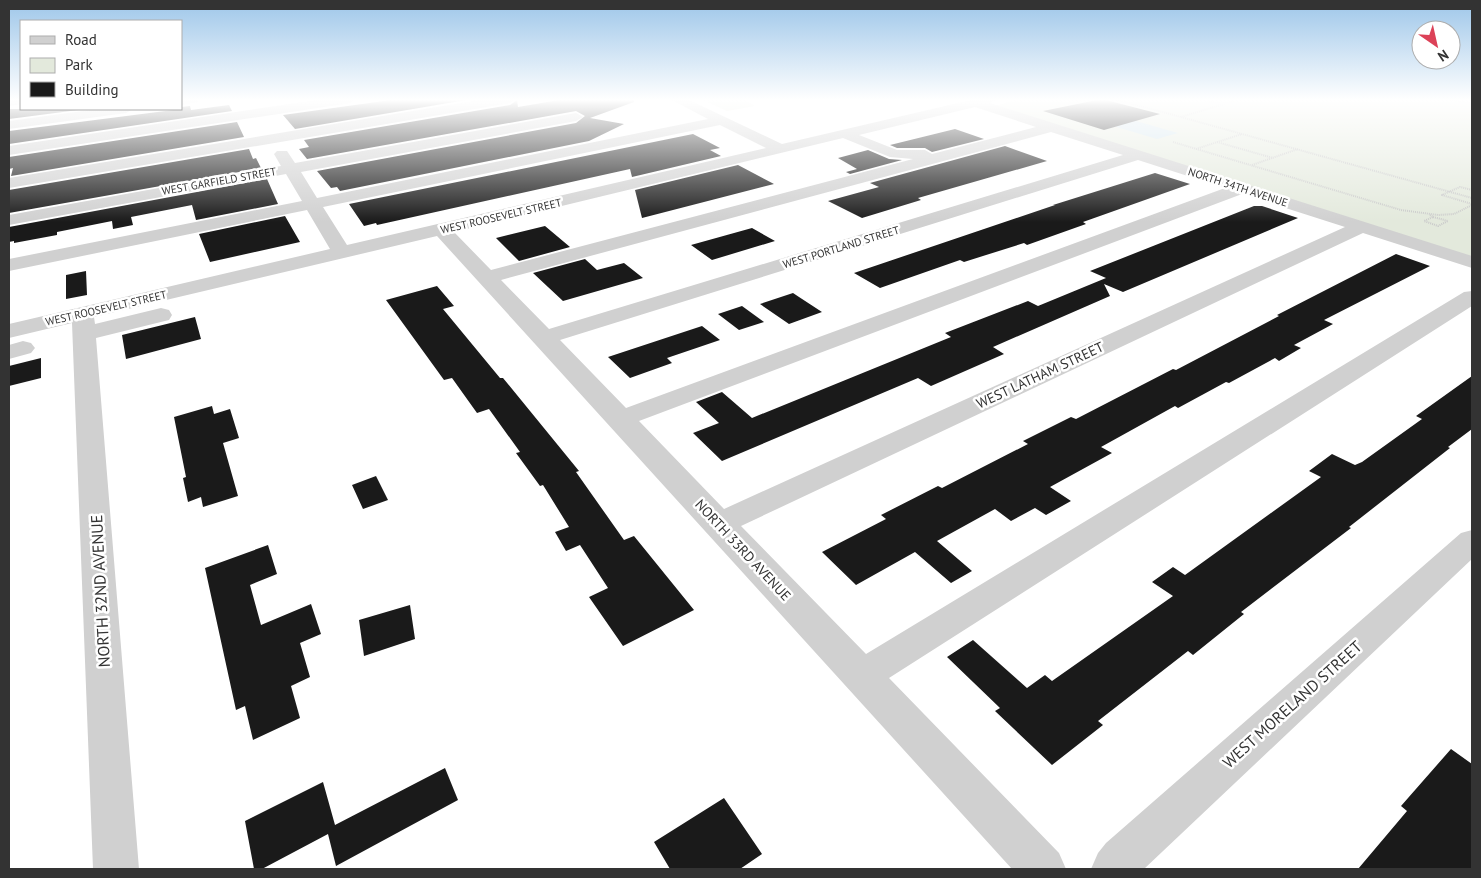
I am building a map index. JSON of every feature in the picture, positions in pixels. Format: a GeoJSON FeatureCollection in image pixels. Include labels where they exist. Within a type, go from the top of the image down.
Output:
{"type":"FeatureCollection","features":[{"type":"Feature","properties":{"kind":"street"},"geometry":{"type":"LineString","coordinates":[[9,151],[81,140]]}},
{"type":"Feature","properties":{"kind":"street"},"geometry":{"type":"LineString","coordinates":[[9,183],[266,140]]}},
{"type":"Feature","properties":{"kind":"street"},"geometry":{"type":"LineString","coordinates":[[273,140],[342,253]]}},
{"type":"Feature","properties":{"kind":"street","name":"WEST GARFIELD STREET"},"geometry":{"type":"LineString","coordinates":[[9,220],[447,140]]}},
{"type":"Feature","properties":{"kind":"street"},"geometry":{"type":"LineString","coordinates":[[9,265],[629,140]]}},
{"type":"Feature","properties":{"kind":"street"},"geometry":{"type":"LineString","coordinates":[[762,140],[781,149]]}},
{"type":"Feature","properties":{"kind":"street","name":"WEST ROOSEVELT STREET"},"geometry":{"type":"LineString","coordinates":[[13,344],[169,303],[234,297],[241,293],[236,278],[820,140]]}},
{"type":"Feature","properties":{"kind":"street"},"geometry":{"type":"LineString","coordinates":[[860,140],[895,154],[924,155],[980,140]]}},
{"type":"Feature","properties":{"kind":"street"},"geometry":{"type":"LineString","coordinates":[[487,278],[1003,140]]}},
{"type":"Feature","properties":{"kind":"street","name":"NORTH 34TH AVENUE"},"geometry":{"type":"LineString","coordinates":[[1092,140],[1472,262]]}},
{"type":"Feature","properties":{"kind":"street","name":"WEST PORTLAND STREET"},"geometry":{"type":"LineString","coordinates":[[544,338],[1138,155]]}},
{"type":"Feature","properties":{"kind":"street"},"geometry":{"type":"LineString","coordinates":[[620,419],[1241,188]]}},
{"type":"Feature","properties":{"kind":"street"},"geometry":{"type":"LineString","coordinates":[[564,201],[584,216]]}},
{"type":"Feature","properties":{"kind":"street","name":"WEST LATHAM STREET"},"geometry":{"type":"LineString","coordinates":[[719,524],[1361,227]]}},
{"type":"Feature","properties":{"kind":"street","name":"NORTH 33RD AVENUE"},"geometry":{"type":"LineString","coordinates":[[442,230],[1043,869]]}},
{"type":"Feature","properties":{"kind":"street"},"geometry":{"type":"LineString","coordinates":[[862,676],[1472,297]]}},
{"type":"Feature","properties":{"kind":"street","name":"NORTH 32ND AVENUE"},"geometry":{"type":"LineString","coordinates":[[84,324],[116,869]]}},
{"type":"Feature","properties":{"kind":"street","name":"WEST MORELAND STREET"},"geometry":{"type":"LineString","coordinates":[[1114,869],[1122,858],[1472,541]]}},
{"type":"Feature","properties":{"kind":"path"},"geometry":{"type":"LineString","coordinates":[[1196,149],[1224,140]]}},
{"type":"Feature","properties":{"kind":"path"},"geometry":{"type":"LineString","coordinates":[[1265,140],[1472,198]]}},
{"type":"Feature","properties":{"kind":"path"},"geometry":{"type":"LineString","coordinates":[[1173,142],[1401,210],[1429,214],[1454,214],[1472,204]]}},
{"type":"Feature","properties":{"kind":"path"},"geometry":{"type":"LineString","coordinates":[[1217,142],[1273,158]]}},
{"type":"Feature","properties":{"kind":"path"},"geometry":{"type":"LineString","coordinates":[[1251,166],[1298,149]]}},
{"type":"Feature","properties":{"kind":"path"},"geometry":{"type":"LineString","coordinates":[[1312,184],[1318,182]]}},
{"type":"Feature","properties":{"kind":"path"},"geometry":{"type":"LineString","coordinates":[[1472,190],[1460,187],[1442,195],[1472,204]]}},
{"type":"Feature","properties":{"kind":"path"},"geometry":{"type":"LineString","coordinates":[[1429,214],[1448,221],[1438,226],[1424,221],[1433,217]]}},
{"type":"Feature","properties":{"kind":"green space"},"geometry":{"type":"Polygon","coordinates":[[[1103,140],[1472,140],[1472,257],[1103,140]]]}},
{"type":"Feature","properties":{"kind":"building"},"geometry":{"type":"Polygon","coordinates":[[[9,140],[36,140],[9,144],[9,140]]]}},
{"type":"Feature","properties":{"kind":"building"},"geometry":{"type":"Polygon","coordinates":[[[120,140],[226,140],[11,176],[13,168],[9,169],[9,157],[120,140]]]}},
{"type":"Feature","properties":{"kind":"building"},"geometry":{"type":"Polygon","coordinates":[[[304,140],[414,140],[307,159],[299,149],[309,147],[304,140]]]}},
{"type":"Feature","properties":{"kind":"building"},"geometry":{"type":"Polygon","coordinates":[[[484,140],[591,140],[340,191],[337,187],[331,188],[317,171],[484,140]]]}},
{"type":"Feature","properties":{"kind":"building"},"geometry":{"type":"Polygon","coordinates":[[[664,140],[705,140],[720,148],[710,150],[721,156],[632,177],[630,169],[377,225],[376,223],[364,226],[349,204],[664,140]]]}},
{"type":"Feature","properties":{"kind":"building"},"geometry":{"type":"Polygon","coordinates":[[[910,140],[980,140],[932,152],[925,148],[897,148],[890,145],[910,140]]]}},
{"type":"Feature","properties":{"kind":"building"},"geometry":{"type":"Polygon","coordinates":[[[1005,146],[1047,161],[918,198],[921,200],[862,218],[828,201],[879,187],[870,183],[1005,146]]]}},
{"type":"Feature","properties":{"kind":"building"},"geometry":{"type":"Polygon","coordinates":[[[249,149],[253,159],[256,158],[261,168],[9,213],[9,190],[249,149]]]}},
{"type":"Feature","properties":{"kind":"building"},"geometry":{"type":"Polygon","coordinates":[[[868,150],[889,159],[902,160],[850,174],[846,172],[857,169],[838,158],[868,150]]]}},
{"type":"Feature","properties":{"kind":"building"},"geometry":{"type":"Polygon","coordinates":[[[738,165],[774,184],[642,218],[635,190],[738,165]]]}},
{"type":"Feature","properties":{"kind":"building"},"geometry":{"type":"Polygon","coordinates":[[[1155,173],[1190,184],[1083,222],[1086,224],[1027,245],[1024,243],[964,262],[960,260],[880,288],[854,273],[1055,205],[1053,205],[1155,173]]]}},
{"type":"Feature","properties":{"kind":"building"},"geometry":{"type":"Polygon","coordinates":[[[267,179],[278,204],[196,220],[192,205],[131,217],[133,225],[113,229],[112,221],[57,232],[57,235],[14,243],[14,241],[9,242],[9,227],[267,179]]]}},
{"type":"Feature","properties":{"kind":"building"},"geometry":{"type":"Polygon","coordinates":[[[1254,206],[1262,206],[1298,218],[1123,292],[1104,284],[1110,296],[993,347],[1004,354],[931,386],[918,378],[722,461],[693,433],[719,423],[696,402],[722,392],[752,418],[951,337],[945,333],[1028,301],[1038,306],[1106,278],[1090,271],[1254,206]]]}},
{"type":"Feature","properties":{"kind":"building"},"geometry":{"type":"Polygon","coordinates":[[[285,216],[300,242],[210,262],[199,234],[285,216]]]}},
{"type":"Feature","properties":{"kind":"building"},"geometry":{"type":"Polygon","coordinates":[[[545,226],[570,247],[519,261],[496,238],[545,226]]]}},
{"type":"Feature","properties":{"kind":"building"},"geometry":{"type":"Polygon","coordinates":[[[752,228],[775,241],[712,260],[691,245],[752,228]]]}},
{"type":"Feature","properties":{"kind":"building"},"geometry":{"type":"Polygon","coordinates":[[[1396,254],[1430,266],[1324,320],[1333,324],[1294,345],[1301,348],[1279,361],[1275,358],[1178,408],[1175,406],[1101,447],[1112,453],[1050,487],[1071,501],[1046,515],[1035,508],[1011,521],[995,509],[937,541],[972,571],[951,583],[915,552],[856,585],[822,552],[886,519],[881,515],[938,486],[942,488],[1028,444],[1023,441],[1071,417],[1076,419],[1173,369],[1176,370],[1279,316],[1277,315],[1396,254]]]}},
{"type":"Feature","properties":{"kind":"building"},"geometry":{"type":"Polygon","coordinates":[[[585,259],[597,270],[624,263],[643,278],[563,301],[533,273],[585,259]]]}},
{"type":"Feature","properties":{"kind":"building"},"geometry":{"type":"Polygon","coordinates":[[[86,271],[87,295],[66,299],[66,275],[86,271]]]}},
{"type":"Feature","properties":{"kind":"building"},"geometry":{"type":"Polygon","coordinates":[[[437,286],[454,306],[443,309],[500,378],[503,378],[579,471],[576,472],[624,540],[634,536],[694,610],[623,646],[589,597],[608,588],[580,545],[566,551],[555,532],[569,527],[543,485],[540,486],[516,453],[520,452],[489,409],[477,413],[452,378],[444,380],[386,300],[437,286]]]}},
{"type":"Feature","properties":{"kind":"building"},"geometry":{"type":"Polygon","coordinates":[[[793,293],[822,312],[789,324],[760,304],[793,293]]]}},
{"type":"Feature","properties":{"kind":"building"},"geometry":{"type":"Polygon","coordinates":[[[742,306],[764,322],[739,330],[718,314],[742,306]]]}},
{"type":"Feature","properties":{"kind":"building"},"geometry":{"type":"Polygon","coordinates":[[[195,317],[201,339],[126,359],[122,335],[195,317]]]}},
{"type":"Feature","properties":{"kind":"building"},"geometry":{"type":"Polygon","coordinates":[[[702,326],[720,340],[667,358],[672,363],[630,378],[608,357],[702,326]]]}},
{"type":"Feature","properties":{"kind":"building"},"geometry":{"type":"Polygon","coordinates":[[[41,358],[41,378],[9,386],[9,366],[41,358]]]}},
{"type":"Feature","properties":{"kind":"building"},"geometry":{"type":"Polygon","coordinates":[[[1472,376],[1472,429],[1349,527],[1351,528],[1241,612],[1244,614],[1193,655],[1188,651],[1098,721],[1103,725],[1052,765],[995,711],[1000,708],[947,657],[973,640],[1027,688],[1045,675],[1052,681],[1173,596],[1152,582],[1173,567],[1185,575],[1321,477],[1309,471],[1332,454],[1355,465],[1362,462],[1422,419],[1416,416],[1472,376]]]}},
{"type":"Feature","properties":{"kind":"building"},"geometry":{"type":"Polygon","coordinates":[[[212,406],[214,414],[230,409],[239,438],[223,443],[238,496],[203,507],[201,497],[188,502],[183,478],[186,477],[174,417],[212,406]]]}},
{"type":"Feature","properties":{"kind":"building"},"geometry":{"type":"Polygon","coordinates":[[[376,476],[388,500],[363,509],[352,485],[376,476]]]}},
{"type":"Feature","properties":{"kind":"building"},"geometry":{"type":"Polygon","coordinates":[[[268,545],[277,574],[250,585],[261,625],[311,604],[321,634],[300,643],[310,677],[291,686],[300,718],[253,740],[245,706],[236,710],[205,568],[268,545]]]}},
{"type":"Feature","properties":{"kind":"building"},"geometry":{"type":"Polygon","coordinates":[[[410,605],[415,639],[364,656],[359,620],[410,605]]]}},
{"type":"Feature","properties":{"kind":"building"},"geometry":{"type":"Polygon","coordinates":[[[1451,749],[1472,764],[1472,869],[1358,869],[1407,811],[1401,806],[1451,749]]]}},
{"type":"Feature","properties":{"kind":"building"},"geometry":{"type":"Polygon","coordinates":[[[445,768],[458,800],[336,866],[328,834],[262,869],[254,869],[245,821],[323,782],[335,825],[445,768]]]}},
{"type":"Feature","properties":{"kind":"building"},"geometry":{"type":"Polygon","coordinates":[[[724,798],[762,854],[740,869],[670,869],[654,842],[724,798]]]}}]}
